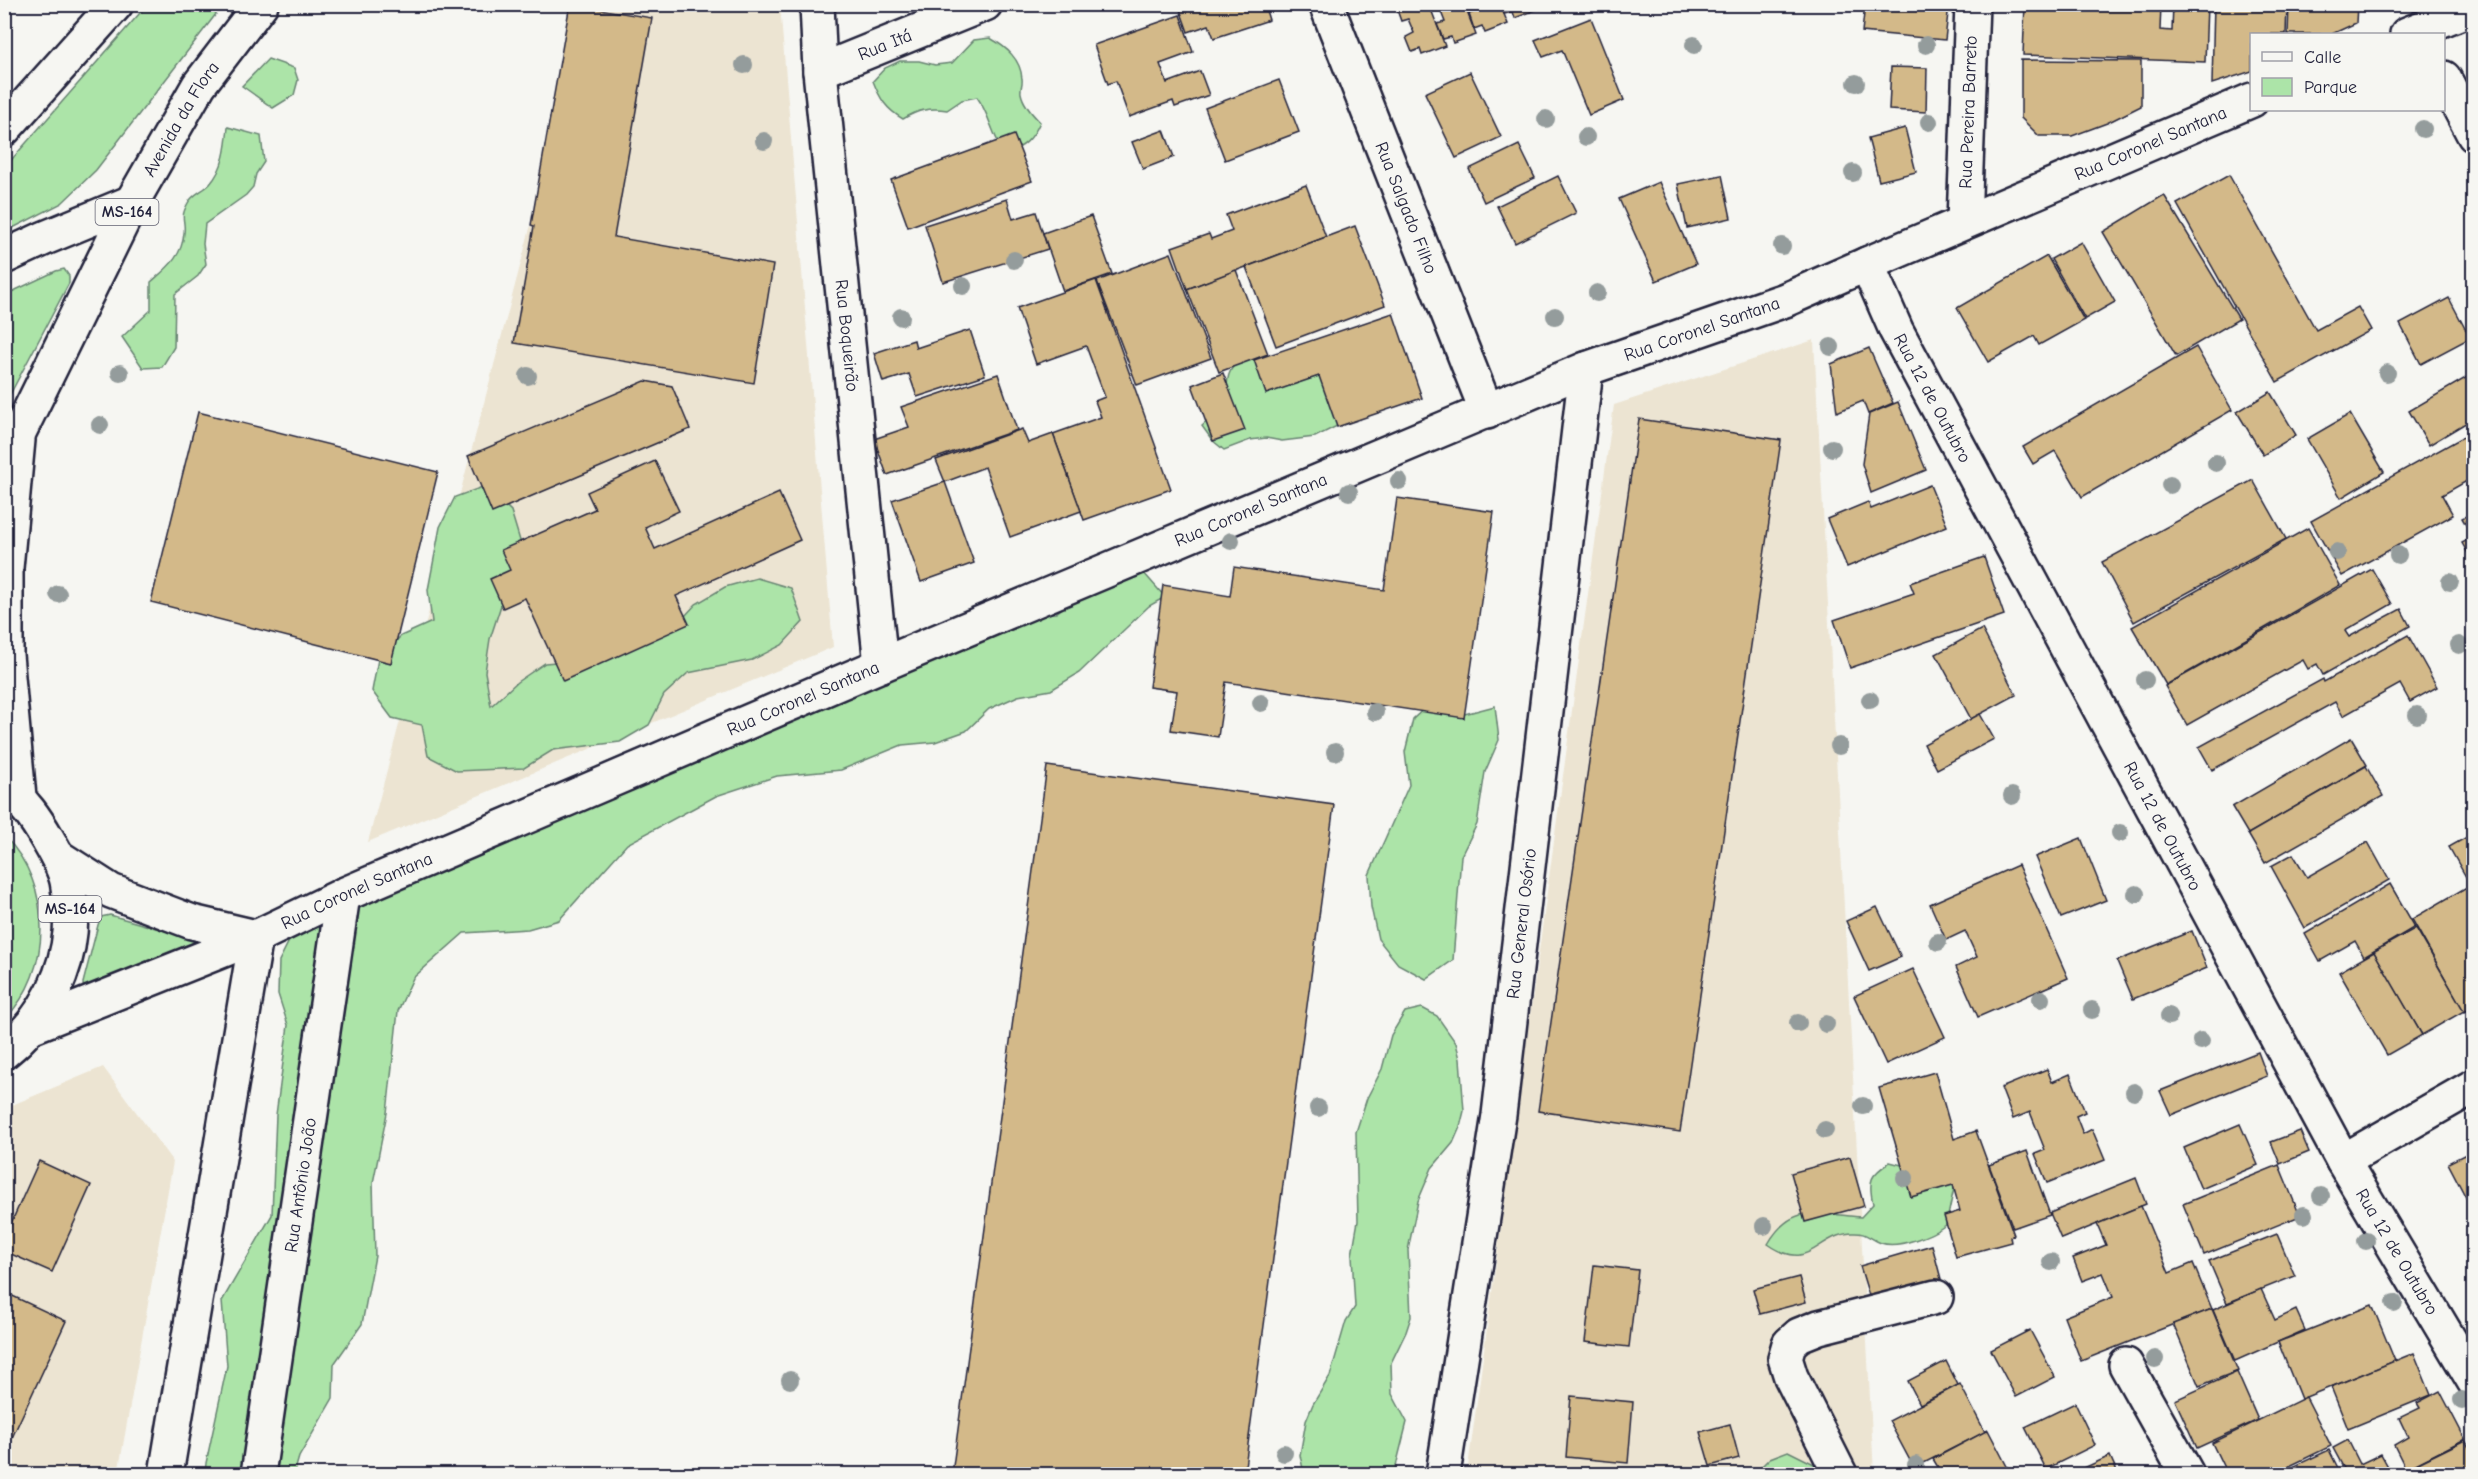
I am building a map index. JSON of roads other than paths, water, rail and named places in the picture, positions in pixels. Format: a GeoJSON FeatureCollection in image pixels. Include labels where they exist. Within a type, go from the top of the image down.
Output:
{"type":"FeatureCollection","features":[{"type":"Feature","properties":{"kind":"main road"},"geometry":{"type":"LineString","coordinates":[[4,129],[116,4]]}},
{"type":"Feature","properties":{"kind":"main road","name":"Avenida da Flora"},"geometry":{"type":"LineString","coordinates":[[12,792],[6,655],[6,568],[11,449],[132,202],[199,85],[261,4]]}},
{"type":"Feature","properties":{"kind":"main road","name":"Rua Boqueirão"},"geometry":{"type":"LineString","coordinates":[[817,4],[820,71],[880,665]]}},
{"type":"Feature","properties":{"kind":"main road","name":"Rua Itá"},"geometry":{"type":"LineString","coordinates":[[820,71],[985,4]]}},
{"type":"Feature","properties":{"kind":"main road","name":"Rua Salgado Filho"},"geometry":{"type":"LineString","coordinates":[[1326,4],[1487,412]]}},
{"type":"Feature","properties":{"kind":"main road","name":"Rua Pereira Barreto"},"geometry":{"type":"LineString","coordinates":[[1964,222],[1972,4]]}},
{"type":"Feature","properties":{"kind":"main road"},"geometry":{"type":"LineString","coordinates":[[2416,33],[2474,8]]}},
{"type":"Feature","properties":{"kind":"main road"},"geometry":{"type":"LineString","coordinates":[[2445,80],[2474,135]]}},
{"type":"Feature","properties":{"kind":"main road","name":"Rua Coronel Santana"},"geometry":{"type":"LineString","coordinates":[[33,1026],[256,937],[344,895],[880,665],[1586,369],[1785,300],[2250,101]]}},
{"type":"Feature","properties":{"kind":"main road"},"geometry":{"type":"LineString","coordinates":[[4,257],[132,202]]}},
{"type":"Feature","properties":{"kind":"main road","name":"Rua 12 de Outubro"},"geometry":{"type":"LineString","coordinates":[[1867,264],[1902,340],[2343,1161],[2474,1381]]}},
{"type":"Feature","properties":{"kind":"main road","name":"Rua General Osório"},"geometry":{"type":"LineString","coordinates":[[1443,1474],[1499,1115],[1586,369]]}},
{"type":"Feature","properties":{"kind":"main road","name":"MS-164"},"geometry":{"type":"LineString","coordinates":[[4,1052],[33,1026],[61,980],[72,928],[67,880],[58,856],[40,826],[12,792]]}},
{"type":"Feature","properties":{"kind":"main road"},"geometry":{"type":"LineString","coordinates":[[58,856],[111,891],[192,922],[256,937],[166,1474]]}},
{"type":"Feature","properties":{"kind":"main road","name":"Rua Antônio João"},"geometry":{"type":"LineString","coordinates":[[258,1474],[344,895]]}},
{"type":"Feature","properties":{"kind":"main road"},"geometry":{"type":"LineString","coordinates":[[2343,1161],[2474,1086]]}},
{"type":"Feature","properties":{"kind":"main road"},"geometry":{"type":"LineString","coordinates":[[1840,1474],[1791,1377],[1785,1358],[1789,1344],[1799,1335],[1819,1327],[1936,1297]]}},
{"type":"Feature","properties":{"kind":"main road"},"geometry":{"type":"LineString","coordinates":[[2126,1365],[2187,1474]]}}]}
